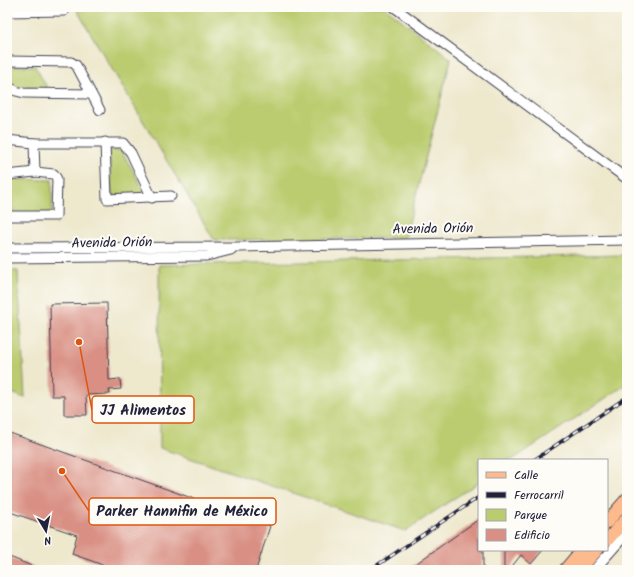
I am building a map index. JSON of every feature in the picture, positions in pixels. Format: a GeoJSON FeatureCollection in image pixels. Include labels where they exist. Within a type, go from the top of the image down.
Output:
{"type":"FeatureCollection","features":[{"type":"Feature","properties":{"kind":"main road"},"geometry":{"type":"LineString","coordinates":[[608,521],[627,499]]}},
{"type":"Feature","properties":{"kind":"main road"},"geometry":{"type":"LineString","coordinates":[[608,539],[627,518]]}},
{"type":"Feature","properties":{"kind":"main road"},"geometry":{"type":"LineString","coordinates":[[565,570],[581,551]]}},
{"type":"Feature","properties":{"kind":"main road"},"geometry":{"type":"LineString","coordinates":[[579,570],[596,551]]}},
{"type":"Feature","properties":{"kind":"street"},"geometry":{"type":"LineString","coordinates":[[394,7],[627,179]]}},
{"type":"Feature","properties":{"kind":"street"},"geometry":{"type":"LineString","coordinates":[[7,12],[43,9],[64,12]]}},
{"type":"Feature","properties":{"kind":"street"},"geometry":{"type":"LineString","coordinates":[[7,61],[71,62],[76,65],[100,110]]}},
{"type":"Feature","properties":{"kind":"street"},"geometry":{"type":"LineString","coordinates":[[7,86],[24,93],[91,94]]}},
{"type":"Feature","properties":{"kind":"street"},"geometry":{"type":"LineString","coordinates":[[7,140],[34,143],[123,143],[132,153],[152,198]]}},
{"type":"Feature","properties":{"kind":"street"},"geometry":{"type":"LineString","coordinates":[[105,142],[107,199],[171,196]]}},
{"type":"Feature","properties":{"kind":"street"},"geometry":{"type":"LineString","coordinates":[[34,143],[35,172]]}},
{"type":"Feature","properties":{"kind":"street"},"geometry":{"type":"LineString","coordinates":[[7,175],[35,172],[56,175],[56,216],[11,216],[7,214]]}},
{"type":"Feature","properties":{"kind":"street","name":"Avenida Orión"},"geometry":{"type":"LineString","coordinates":[[7,248],[240,247],[627,240]]}},
{"type":"Feature","properties":{"kind":"street","name":"Avenida Orión"},"geometry":{"type":"LineString","coordinates":[[7,258],[208,256],[240,247]]}},
{"type":"Feature","properties":{"kind":"street"},"geometry":{"type":"LineString","coordinates":[[594,570],[627,533]]}},
{"type":"Feature","properties":{"kind":"green space"},"geometry":{"type":"Polygon","coordinates":[[[75,7],[385,7],[451,59],[405,238],[214,240],[75,7]]]}},
{"type":"Feature","properties":{"kind":"green space"},"geometry":{"type":"Polygon","coordinates":[[[7,66],[35,66],[48,89],[26,88],[11,83],[7,80],[7,66]]]}},
{"type":"Feature","properties":{"kind":"green space"},"geometry":{"type":"Polygon","coordinates":[[[109,150],[121,150],[146,194],[112,196],[109,150]]]}},
{"type":"Feature","properties":{"kind":"green space"},"geometry":{"type":"Polygon","coordinates":[[[11,179],[52,180],[52,214],[12,215],[11,179]]]}},
{"type":"Feature","properties":{"kind":"green space"},"geometry":{"type":"Polygon","coordinates":[[[627,255],[627,384],[514,459],[478,459],[478,483],[405,531],[160,448],[159,265],[627,255]]]}},
{"type":"Feature","properties":{"kind":"green space"},"geometry":{"type":"Polygon","coordinates":[[[7,271],[18,271],[25,398],[7,391],[7,271]]]}},
{"type":"Feature","properties":{"kind":"building"},"geometry":{"type":"Polygon","coordinates":[[[107,303],[109,380],[120,379],[121,389],[109,390],[110,394],[86,395],[87,415],[64,415],[64,396],[52,396],[50,304],[107,303]]]}},
{"type":"Feature","properties":{"kind":"building"},"geometry":{"type":"Polygon","coordinates":[[[7,432],[270,526],[256,570],[117,570],[72,554],[77,535],[7,511],[7,432]]]}},
{"type":"Feature","properties":{"kind":"building"},"geometry":{"type":"Polygon","coordinates":[[[478,520],[478,551],[483,551],[483,570],[407,570],[478,520]]]}},
{"type":"Feature","properties":{"kind":"building"},"geometry":{"type":"Polygon","coordinates":[[[504,551],[542,551],[531,564],[521,555],[509,570],[504,570],[504,551]]]}},
{"type":"Feature","properties":{"kind":"building"},"geometry":{"type":"Polygon","coordinates":[[[7,556],[42,570],[7,570],[7,556]]]}},
{"type":"Feature","properties":{"kind":"railway"},"geometry":{"type":"LineString","coordinates":[[535,459],[627,397]]}},
{"type":"Feature","properties":{"kind":"railway"},"geometry":{"type":"LineString","coordinates":[[370,570],[478,498]]}},
{"type":"Feature","properties":{"kind":"place","name":"JJ Alimentos"},"geometry":{"type":"Point","coordinates":[79,342]}},
{"type":"Feature","properties":{"kind":"place","name":"Parker Hannifin de México"},"geometry":{"type":"Point","coordinates":[62,471]}}]}
